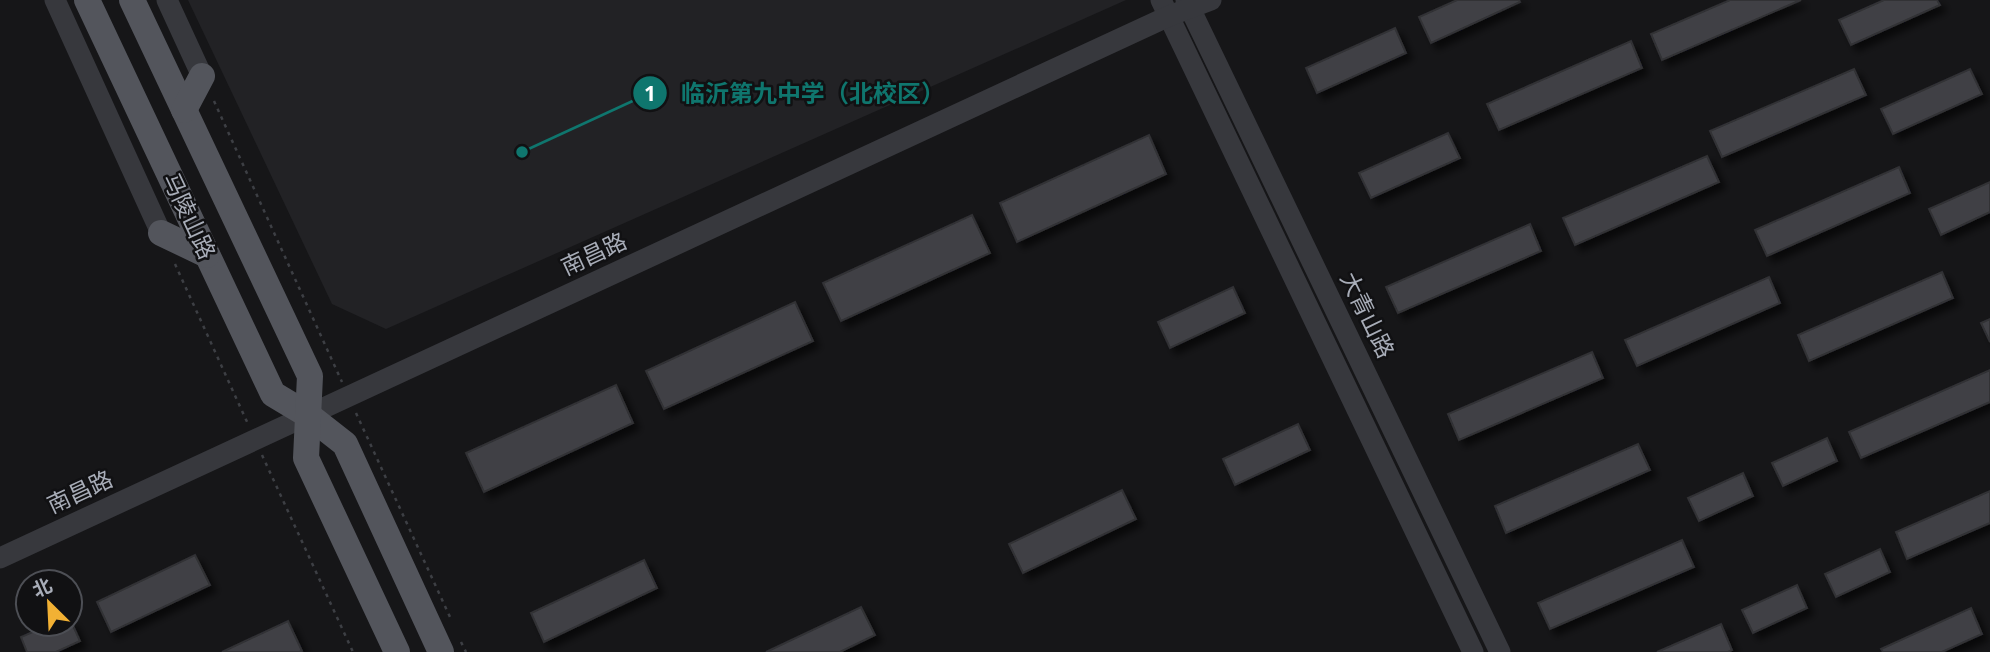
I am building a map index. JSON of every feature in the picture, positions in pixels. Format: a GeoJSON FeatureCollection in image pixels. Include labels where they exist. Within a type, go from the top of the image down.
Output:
{"type":"FeatureCollection","features":[{"type":"Feature","properties":{"kind":"main road","name":"马陵山路"},"geometry":{"type":"LineString","coordinates":[[87,0],[273,394],[309,415],[345,444],[450,646]]}},
{"type":"Feature","properties":{"kind":"main road","name":"马陵山路"},"geometry":{"type":"LineString","coordinates":[[132,0],[310,376],[306,458],[397,652]]}},
{"type":"Feature","properties":{"kind":"main road"},"geometry":{"type":"LineString","coordinates":[[184,110],[202,76]]}},
{"type":"Feature","properties":{"kind":"main road"},"geometry":{"type":"LineString","coordinates":[[161,233],[207,255]]}},
{"type":"Feature","properties":{"kind":"street"},"geometry":{"type":"LineString","coordinates":[[55,0],[161,233]]}},
{"type":"Feature","properties":{"kind":"street"},"geometry":{"type":"LineString","coordinates":[[167,0],[202,76]]}},
{"type":"Feature","properties":{"kind":"street","name":"南昌路"},"geometry":{"type":"LineString","coordinates":[[0,558],[348,397],[1165,8],[1211,0]]}},
{"type":"Feature","properties":{"kind":"street","name":"大青山路"},"geometry":{"type":"LineString","coordinates":[[1189,5],[1500,652]]}},
{"type":"Feature","properties":{"kind":"street"},"geometry":{"type":"LineString","coordinates":[[1165,8],[1473,652]]}},
{"type":"Feature","properties":{"kind":"path"},"geometry":{"type":"LineString","coordinates":[[202,76],[454,628]]}},
{"type":"Feature","properties":{"kind":"path"},"geometry":{"type":"LineString","coordinates":[[450,646],[466,652]]}},
{"type":"Feature","properties":{"kind":"shaded area"},"geometry":{"type":"Polygon","coordinates":[[[188,0],[1126,0],[386,329],[332,304],[188,0]]]}},
{"type":"Feature","properties":{"kind":"building"},"geometry":{"type":"Polygon","coordinates":[[[1457,0],[1520,2],[1431,43],[1419,17],[1457,0]]]}},
{"type":"Feature","properties":{"kind":"building"},"geometry":{"type":"Polygon","coordinates":[[[1730,0],[1801,0],[1662,60],[1651,34],[1730,0]]]}},
{"type":"Feature","properties":{"kind":"building"},"geometry":{"type":"Polygon","coordinates":[[[1884,0],[1937,0],[1940,5],[1851,45],[1839,20],[1884,0]]]}},
{"type":"Feature","properties":{"kind":"building"},"geometry":{"type":"Polygon","coordinates":[[[1395,28],[1406,53],[1317,93],[1306,68],[1395,28]]]}},
{"type":"Feature","properties":{"kind":"building"},"geometry":{"type":"Polygon","coordinates":[[[1631,41],[1642,68],[1499,130],[1487,104],[1631,41]]]}},
{"type":"Feature","properties":{"kind":"building"},"geometry":{"type":"Polygon","coordinates":[[[1854,69],[1866,95],[1722,157],[1710,131],[1854,69]]]}},
{"type":"Feature","properties":{"kind":"building"},"geometry":{"type":"Polygon","coordinates":[[[1970,69],[1982,94],[1893,134],[1881,109],[1970,69]]]}},
{"type":"Feature","properties":{"kind":"building"},"geometry":{"type":"Polygon","coordinates":[[[1448,133],[1460,158],[1371,198],[1359,173],[1448,133]]]}},
{"type":"Feature","properties":{"kind":"building"},"geometry":{"type":"Polygon","coordinates":[[[1149,135],[1166,174],[1017,242],[1000,203],[1149,135]]]}},
{"type":"Feature","properties":{"kind":"building"},"geometry":{"type":"Polygon","coordinates":[[[1707,156],[1719,182],[1575,245],[1563,218],[1707,156]]]}},
{"type":"Feature","properties":{"kind":"building"},"geometry":{"type":"Polygon","coordinates":[[[1899,167],[1910,193],[1767,256],[1755,230],[1899,167]]]}},
{"type":"Feature","properties":{"kind":"building"},"geometry":{"type":"Polygon","coordinates":[[[1990,182],[1990,212],[1941,235],[1929,209],[1990,182]]]}},
{"type":"Feature","properties":{"kind":"building"},"geometry":{"type":"Polygon","coordinates":[[[972,215],[990,253],[841,321],[823,283],[972,215]]]}},
{"type":"Feature","properties":{"kind":"building"},"geometry":{"type":"Polygon","coordinates":[[[1530,224],[1541,251],[1398,313],[1386,287],[1530,224]]]}},
{"type":"Feature","properties":{"kind":"building"},"geometry":{"type":"Polygon","coordinates":[[[1942,272],[1953,298],[1809,361],[1798,335],[1942,272]]]}},
{"type":"Feature","properties":{"kind":"building"},"geometry":{"type":"Polygon","coordinates":[[[1769,277],[1780,303],[1637,366],[1625,340],[1769,277]]]}},
{"type":"Feature","properties":{"kind":"building"},"geometry":{"type":"Polygon","coordinates":[[[1233,287],[1245,313],[1170,348],[1158,322],[1233,287]]]}},
{"type":"Feature","properties":{"kind":"building"},"geometry":{"type":"Polygon","coordinates":[[[795,302],[813,341],[664,409],[646,371],[795,302]]]}},
{"type":"Feature","properties":{"kind":"building"},"geometry":{"type":"Polygon","coordinates":[[[1990,319],[1990,342],[1981,323],[1990,319]]]}},
{"type":"Feature","properties":{"kind":"building"},"geometry":{"type":"Polygon","coordinates":[[[1592,352],[1603,378],[1459,440],[1448,414],[1592,352]]]}},
{"type":"Feature","properties":{"kind":"building"},"geometry":{"type":"Polygon","coordinates":[[[1990,370],[1990,402],[1861,458],[1849,432],[1990,370]]]}},
{"type":"Feature","properties":{"kind":"building"},"geometry":{"type":"Polygon","coordinates":[[[616,385],[633,423],[484,492],[466,453],[616,385]]]}},
{"type":"Feature","properties":{"kind":"building"},"geometry":{"type":"Polygon","coordinates":[[[1298,424],[1310,450],[1235,485],[1223,459],[1298,424]]]}},
{"type":"Feature","properties":{"kind":"building"},"geometry":{"type":"Polygon","coordinates":[[[1827,438],[1837,461],[1783,486],[1772,463],[1827,438]]]}},
{"type":"Feature","properties":{"kind":"building"},"geometry":{"type":"Polygon","coordinates":[[[1638,444],[1650,470],[1506,533],[1495,506],[1638,444]]]}},
{"type":"Feature","properties":{"kind":"building"},"geometry":{"type":"Polygon","coordinates":[[[1743,473],[1753,496],[1699,521],[1688,498],[1743,473]]]}},
{"type":"Feature","properties":{"kind":"building"},"geometry":{"type":"Polygon","coordinates":[[[1122,490],[1136,519],[1023,573],[1009,544],[1122,490]]]}},
{"type":"Feature","properties":{"kind":"building"},"geometry":{"type":"Polygon","coordinates":[[[1990,491],[1990,523],[1907,559],[1896,532],[1990,491]]]}},
{"type":"Feature","properties":{"kind":"building"},"geometry":{"type":"Polygon","coordinates":[[[1682,540],[1694,567],[1550,629],[1538,603],[1682,540]]]}},
{"type":"Feature","properties":{"kind":"building"},"geometry":{"type":"Polygon","coordinates":[[[1880,549],[1890,572],[1836,597],[1825,574],[1880,549]]]}},
{"type":"Feature","properties":{"kind":"building"},"geometry":{"type":"Polygon","coordinates":[[[195,555],[210,585],[111,632],[97,602],[195,555]]]}},
{"type":"Feature","properties":{"kind":"building"},"geometry":{"type":"Polygon","coordinates":[[[644,560],[657,588],[544,642],[531,613],[644,560]]]}},
{"type":"Feature","properties":{"kind":"building"},"geometry":{"type":"Polygon","coordinates":[[[1797,585],[1807,608],[1753,633],[1742,610],[1797,585]]]}},
{"type":"Feature","properties":{"kind":"building"},"geometry":{"type":"Polygon","coordinates":[[[861,607],[875,635],[840,652],[766,652],[861,607]]]}},
{"type":"Feature","properties":{"kind":"building"},"geometry":{"type":"Polygon","coordinates":[[[1971,608],[1982,634],[1942,652],[1883,652],[1881,649],[1971,608]]]}},
{"type":"Feature","properties":{"kind":"building"},"geometry":{"type":"Polygon","coordinates":[[[288,621],[302,651],[222,652],[288,621]]]}},
{"type":"Feature","properties":{"kind":"building"},"geometry":{"type":"Polygon","coordinates":[[[1721,624],[1732,650],[1728,652],[1657,652],[1721,624]]]}},
{"type":"Feature","properties":{"kind":"building"},"geometry":{"type":"Polygon","coordinates":[[[21,638],[79,638],[80,641],[56,652],[27,652],[21,638]]]}},
{"type":"Feature","properties":{"kind":"place","name":"临沂第九中学（北校区）"},"geometry":{"type":"Point","coordinates":[522,152]}}]}
